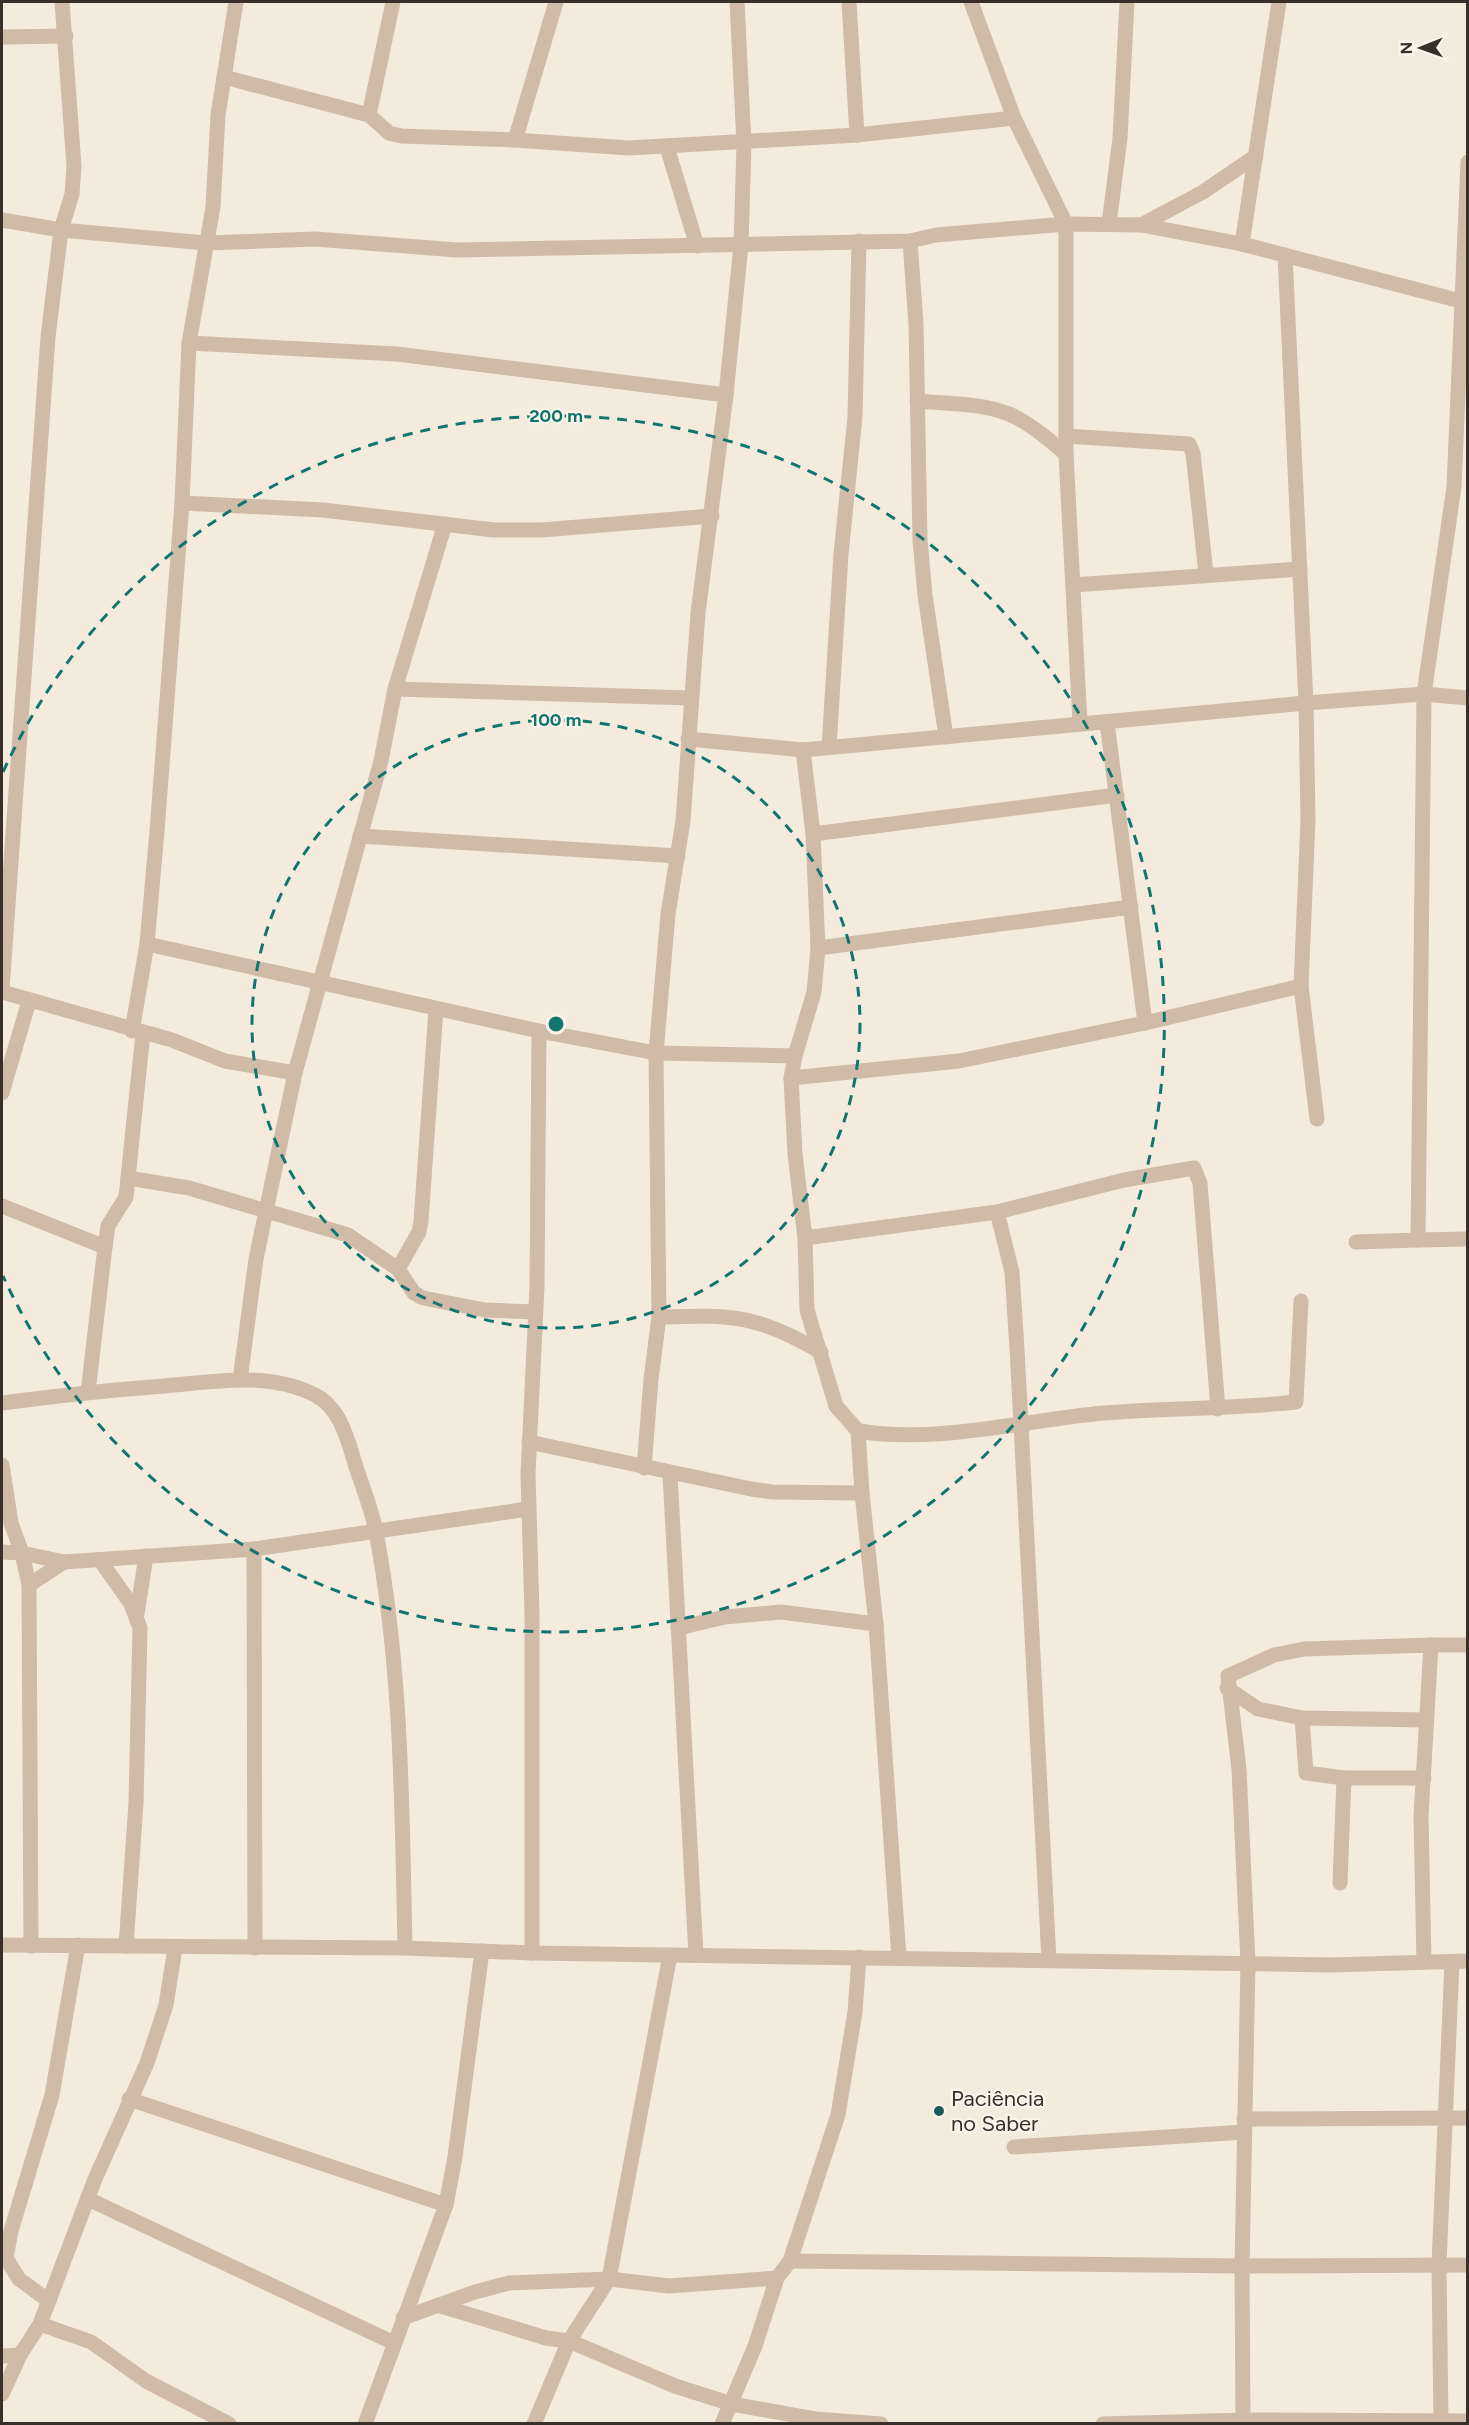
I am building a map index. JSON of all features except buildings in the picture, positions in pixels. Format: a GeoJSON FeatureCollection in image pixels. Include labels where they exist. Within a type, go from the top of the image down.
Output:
{"type":"FeatureCollection","features":[{"type":"Feature","properties":{"kind":"street"},"geometry":{"type":"LineString","coordinates":[[62,2],[74,166],[72,194],[61,230],[48,337],[2,991],[29,1001],[172,1040],[225,1061],[295,1072]]}},
{"type":"Feature","properties":{"kind":"street"},"geometry":{"type":"LineString","coordinates":[[88,1392],[108,1226],[126,1197],[128,1179],[137,1032],[147,944],[182,503],[189,343],[213,207],[218,115],[236,2]]}},
{"type":"Feature","properties":{"kind":"street"},"geometry":{"type":"LineString","coordinates":[[369,115],[393,2]]}},
{"type":"Feature","properties":{"kind":"street"},"geometry":{"type":"LineString","coordinates":[[515,140],[556,2]]}},
{"type":"Feature","properties":{"kind":"street"},"geometry":{"type":"LineString","coordinates":[[644,1467],[659,1317],[656,1053],[668,914],[678,856],[698,613],[712,516],[741,245],[744,144],[737,2]]}},
{"type":"Feature","properties":{"kind":"street"},"geometry":{"type":"LineString","coordinates":[[849,2],[857,135]]}},
{"type":"Feature","properties":{"kind":"street"},"geometry":{"type":"LineString","coordinates":[[971,2],[1014,118],[1066,225],[1066,454],[1080,724]]}},
{"type":"Feature","properties":{"kind":"street"},"geometry":{"type":"LineString","coordinates":[[1109,224],[1120,138],[1127,2]]}},
{"type":"Feature","properties":{"kind":"street"},"geometry":{"type":"LineString","coordinates":[[1242,244],[1279,2]]}},
{"type":"Feature","properties":{"kind":"street"},"geometry":{"type":"LineString","coordinates":[[2,37],[66,36]]}},
{"type":"Feature","properties":{"kind":"street"},"geometry":{"type":"LineString","coordinates":[[224,77],[369,115],[389,133],[401,136],[515,140],[606,147],[744,144],[857,135],[1014,118]]}},
{"type":"Feature","properties":{"kind":"street"},"geometry":{"type":"LineString","coordinates":[[667,147],[697,246]]}},
{"type":"Feature","properties":{"kind":"street"},"geometry":{"type":"LineString","coordinates":[[1141,225],[1203,192],[1256,156]]}},
{"type":"Feature","properties":{"kind":"street"},"geometry":{"type":"LineString","coordinates":[[1418,1240],[1424,694],[1454,487],[1465,302],[1467,162]]}},
{"type":"Feature","properties":{"kind":"street"},"geometry":{"type":"LineString","coordinates":[[2,220],[61,230],[206,243],[315,239],[457,250],[910,241],[936,236],[1066,225],[1141,225],[1242,244],[1465,302]]}},
{"type":"Feature","properties":{"kind":"street"},"geometry":{"type":"LineString","coordinates":[[830,747],[841,554],[855,417],[859,241]]}},
{"type":"Feature","properties":{"kind":"street"},"geometry":{"type":"LineString","coordinates":[[910,241],[916,324],[920,540],[925,595],[946,737]]}},
{"type":"Feature","properties":{"kind":"street"},"geometry":{"type":"LineString","coordinates":[[1285,255],[1306,703],[1308,820],[1301,986],[1317,1119]]}},
{"type":"Feature","properties":{"kind":"street"},"geometry":{"type":"LineString","coordinates":[[189,343],[397,354],[726,395]]}},
{"type":"Feature","properties":{"kind":"street"},"geometry":{"type":"LineString","coordinates":[[917,401],[983,408],[1007,414],[1036,430],[1066,454]]}},
{"type":"Feature","properties":{"kind":"street"},"geometry":{"type":"LineString","coordinates":[[1066,436],[1188,444],[1193,453],[1206,574]]}},
{"type":"Feature","properties":{"kind":"street"},"geometry":{"type":"LineString","coordinates":[[182,503],[323,510],[494,530],[542,530],[712,516]]}},
{"type":"Feature","properties":{"kind":"street"},"geometry":{"type":"LineString","coordinates":[[240,1380],[256,1259],[295,1072],[381,761],[395,689],[445,524]]}},
{"type":"Feature","properties":{"kind":"street"},"geometry":{"type":"LineString","coordinates":[[1072,585],[1300,569]]}},
{"type":"Feature","properties":{"kind":"street"},"geometry":{"type":"LineString","coordinates":[[395,689],[691,698]]}},
{"type":"Feature","properties":{"kind":"street"},"geometry":{"type":"LineString","coordinates":[[688,739],[803,750],[1306,703],[1424,694],[1467,698]]}},
{"type":"Feature","properties":{"kind":"street"},"geometry":{"type":"LineString","coordinates":[[1107,722],[1145,1023]]}},
{"type":"Feature","properties":{"kind":"street"},"geometry":{"type":"LineString","coordinates":[[803,750],[813,834],[818,948],[814,992],[795,1056],[791,1078],[795,1154],[805,1238],[807,1310],[836,1406],[858,1431],[876,1624],[899,1958]]}},
{"type":"Feature","properties":{"kind":"street"},"geometry":{"type":"LineString","coordinates":[[813,834],[1117,795]]}},
{"type":"Feature","properties":{"kind":"street"},"geometry":{"type":"LineString","coordinates":[[360,836],[678,856]]}},
{"type":"Feature","properties":{"kind":"street"},"geometry":{"type":"LineString","coordinates":[[818,948],[1131,907]]}},
{"type":"Feature","properties":{"kind":"street"},"geometry":{"type":"LineString","coordinates":[[147,944],[539,1031],[656,1053],[795,1056]]}},
{"type":"Feature","properties":{"kind":"street"},"geometry":{"type":"LineString","coordinates":[[791,1078],[959,1061],[1145,1023],[1301,986]]}},
{"type":"Feature","properties":{"kind":"street"},"geometry":{"type":"LineString","coordinates":[[2,1093],[29,1001]]}},
{"type":"Feature","properties":{"kind":"street"},"geometry":{"type":"LineString","coordinates":[[398,1269],[419,1232],[421,1221],[436,1008]]}},
{"type":"Feature","properties":{"kind":"street"},"geometry":{"type":"LineString","coordinates":[[532,1953],[532,1614],[528,1509],[535,1312],[539,1031]]}},
{"type":"Feature","properties":{"kind":"street"},"geometry":{"type":"LineString","coordinates":[[805,1238],[997,1212],[1124,1180],[1194,1168],[1200,1183],[1218,1409]]}},
{"type":"Feature","properties":{"kind":"street"},"geometry":{"type":"LineString","coordinates":[[128,1179],[189,1188],[267,1213],[348,1234],[398,1269],[414,1293],[423,1298],[485,1310],[535,1312]]}},
{"type":"Feature","properties":{"kind":"street"},"geometry":{"type":"LineString","coordinates":[[2,1206],[105,1247]]}},
{"type":"Feature","properties":{"kind":"street"},"geometry":{"type":"LineString","coordinates":[[997,1212],[1012,1272],[1049,1959]]}},
{"type":"Feature","properties":{"kind":"street"},"geometry":{"type":"LineString","coordinates":[[1356,1242],[1467,1239]]}},
{"type":"Feature","properties":{"kind":"street"},"geometry":{"type":"LineString","coordinates":[[858,1431],[899,1436],[1104,1413],[1218,1409],[1296,1402],[1301,1301]]}},
{"type":"Feature","properties":{"kind":"street"},"geometry":{"type":"LineString","coordinates":[[659,1317],[732,1316],[783,1330],[821,1352]]}},
{"type":"Feature","properties":{"kind":"street"},"geometry":{"type":"LineString","coordinates":[[2,1403],[88,1392],[240,1380],[271,1381],[313,1393],[330,1404],[346,1435],[376,1530],[388,1614],[401,1748],[405,1948]]}},
{"type":"Feature","properties":{"kind":"street"},"geometry":{"type":"LineString","coordinates":[[529,1442],[670,1474],[773,1492],[862,1493]]}},
{"type":"Feature","properties":{"kind":"street"},"geometry":{"type":"LineString","coordinates":[[2,1465],[11,1523],[30,1585],[31,1946]]}},
{"type":"Feature","properties":{"kind":"street"},"geometry":{"type":"LineString","coordinates":[[670,1474],[696,1955]]}},
{"type":"Feature","properties":{"kind":"street"},"geometry":{"type":"LineString","coordinates":[[2,1552],[22,1553],[64,1562],[254,1549],[528,1509]]}},
{"type":"Feature","properties":{"kind":"street"},"geometry":{"type":"LineString","coordinates":[[2,1537],[11,1523]]}},
{"type":"Feature","properties":{"kind":"street"},"geometry":{"type":"LineString","coordinates":[[254,1549],[255,1948]]}},
{"type":"Feature","properties":{"kind":"street"},"geometry":{"type":"LineString","coordinates":[[126,1946],[136,1780],[140,1651],[137,1614],[146,1557]]}},
{"type":"Feature","properties":{"kind":"street"},"geometry":{"type":"LineString","coordinates":[[100,1560],[137,1614]]}},
{"type":"Feature","properties":{"kind":"street"},"geometry":{"type":"LineString","coordinates":[[30,1585],[64,1562]]}},
{"type":"Feature","properties":{"kind":"street"},"geometry":{"type":"LineString","coordinates":[[678,1628],[725,1617],[781,1612],[876,1624]]}},
{"type":"Feature","properties":{"kind":"street"},"geometry":{"type":"LineString","coordinates":[[1424,1962],[1421,1816],[1431,1645]]}},
{"type":"Feature","properties":{"kind":"street"},"geometry":{"type":"LineString","coordinates":[[1243,2422],[1242,2266],[1248,1963],[1239,1769],[1227,1688],[1228,1676],[1274,1655],[1304,1649],[1467,1645]]}},
{"type":"Feature","properties":{"kind":"street"},"geometry":{"type":"LineString","coordinates":[[1227,1688],[1258,1709],[1302,1718],[1426,1720]]}},
{"type":"Feature","properties":{"kind":"street"},"geometry":{"type":"LineString","coordinates":[[1302,1718],[1306,1773],[1344,1778],[1424,1778]]}},
{"type":"Feature","properties":{"kind":"street"},"geometry":{"type":"LineString","coordinates":[[1340,1882],[1344,1778]]}},
{"type":"Feature","properties":{"kind":"street"},"geometry":{"type":"LineString","coordinates":[[2,1945],[405,1948],[532,1953],[1248,1963],[1467,1961]]}},
{"type":"Feature","properties":{"kind":"street"},"geometry":{"type":"LineString","coordinates":[[49,2301],[19,2279],[6,2258],[11,2231],[52,2095],[78,1945]]}},
{"type":"Feature","properties":{"kind":"street"},"geometry":{"type":"LineString","coordinates":[[2,2394],[20,2355],[40,2324],[88,2199],[161,2025],[175,1948]]}},
{"type":"Feature","properties":{"kind":"street"},"geometry":{"type":"LineString","coordinates":[[365,2424],[446,2205],[455,2157],[482,1951]]}},
{"type":"Feature","properties":{"kind":"street"},"geometry":{"type":"LineString","coordinates":[[534,2424],[568,2341],[609,2279],[670,1955]]}},
{"type":"Feature","properties":{"kind":"street"},"geometry":{"type":"LineString","coordinates":[[722,2424],[755,2346],[777,2278],[790,2261],[838,2115],[855,2012],[859,1957]]}},
{"type":"Feature","properties":{"kind":"street"},"geometry":{"type":"LineString","coordinates":[[1441,2422],[1439,2264],[1443,2117],[1452,1962]]}},
{"type":"Feature","properties":{"kind":"street"},"geometry":{"type":"LineString","coordinates":[[129,2099],[446,2205]]}},
{"type":"Feature","properties":{"kind":"street"},"geometry":{"type":"LineString","coordinates":[[1014,2147],[1244,2125],[1467,2118]]}},
{"type":"Feature","properties":{"kind":"street"},"geometry":{"type":"LineString","coordinates":[[88,2199],[394,2343]]}},
{"type":"Feature","properties":{"kind":"street"},"geometry":{"type":"LineString","coordinates":[[790,2261],[1242,2266],[1467,2265]]}},
{"type":"Feature","properties":{"kind":"street"},"geometry":{"type":"LineString","coordinates":[[403,2318],[474,2292],[509,2283],[609,2279],[669,2286],[777,2278]]}},
{"type":"Feature","properties":{"kind":"street"},"geometry":{"type":"LineString","coordinates":[[441,2306],[546,2338],[568,2341],[675,2386],[732,2404],[815,2421],[881,2424]]}},
{"type":"Feature","properties":{"kind":"street"},"geometry":{"type":"LineString","coordinates":[[40,2324],[91,2342],[146,2381],[221,2421]]}},
{"type":"Feature","properties":{"kind":"street"},"geometry":{"type":"LineString","coordinates":[[2,2356],[20,2355]]}},
{"type":"Feature","properties":{"kind":"street"},"geometry":{"type":"LineString","coordinates":[[1103,2424],[1467,2421]]}},
{"type":"Feature","properties":{"kind":"place","name":"Paciência no Saber"},"geometry":{"type":"Point","coordinates":[939,2111]}}]}
